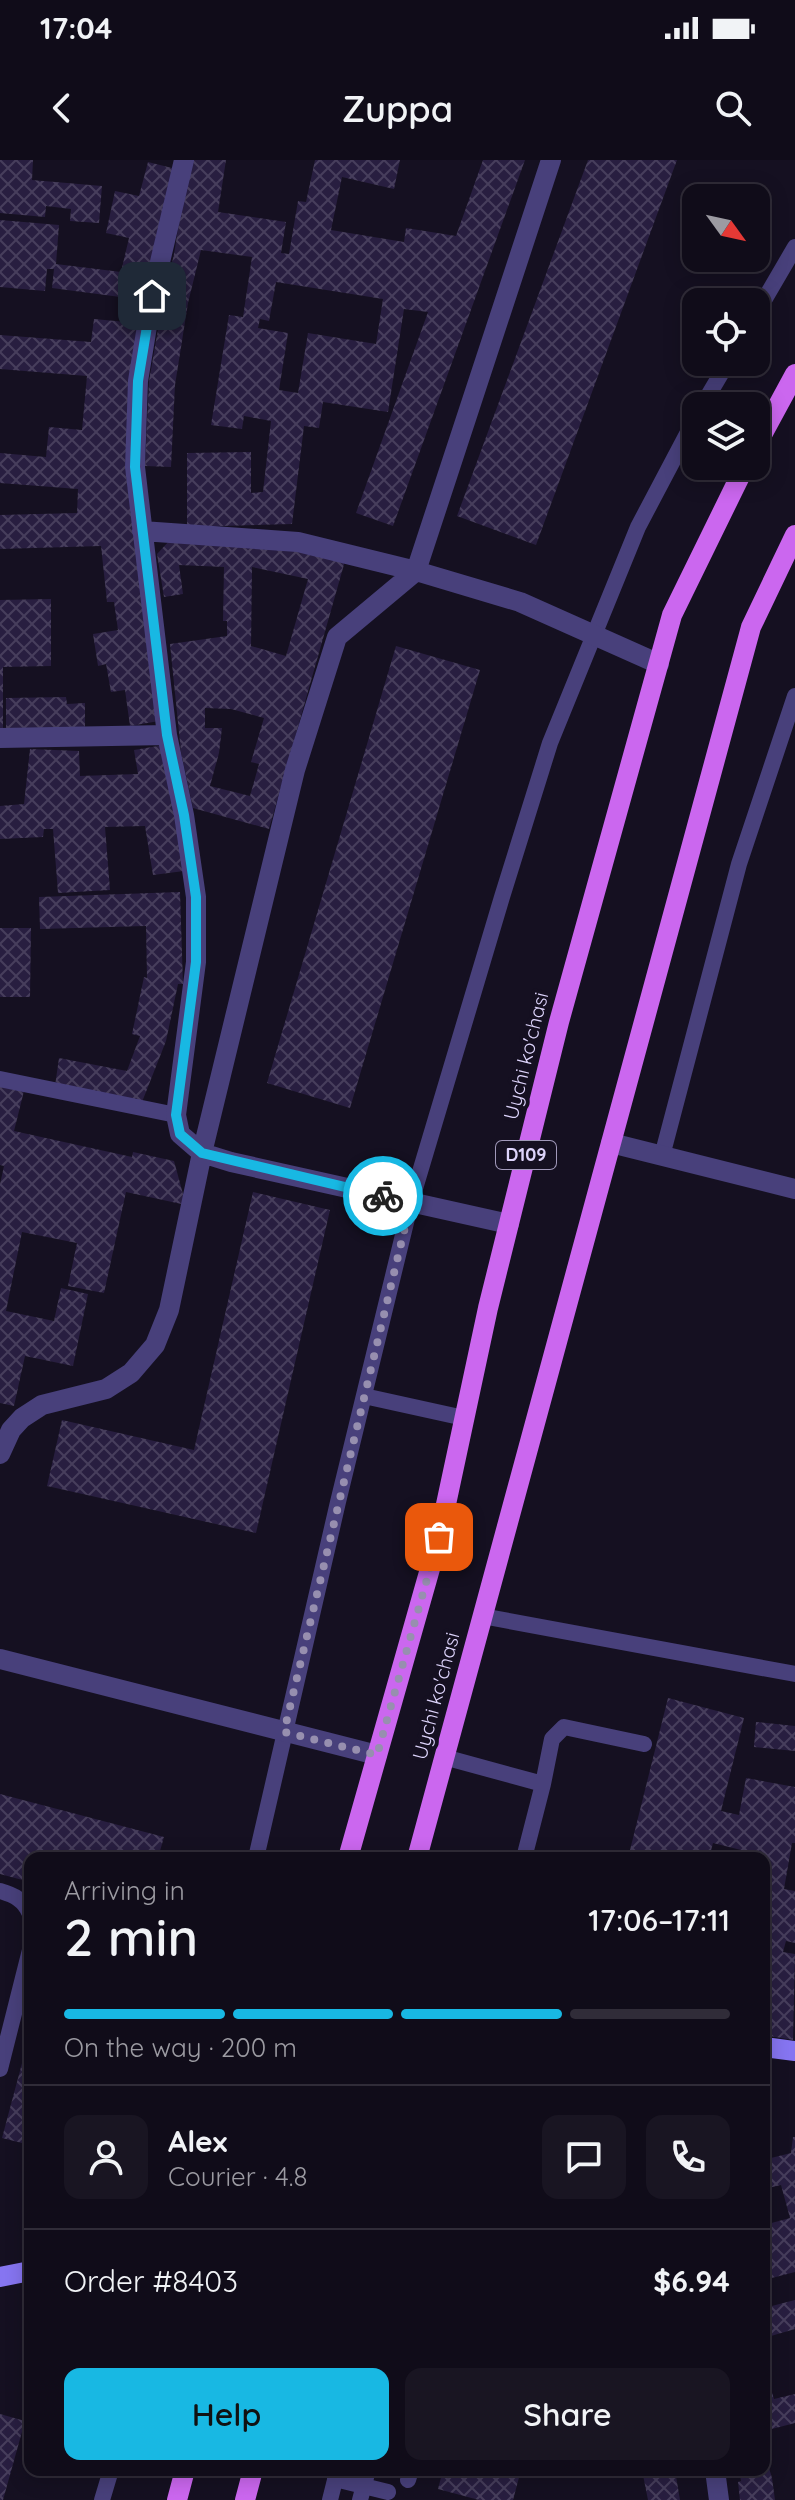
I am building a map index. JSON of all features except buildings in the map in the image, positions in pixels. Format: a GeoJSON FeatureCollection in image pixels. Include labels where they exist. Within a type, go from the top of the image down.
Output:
{"type":"FeatureCollection","features":[{"type":"Feature","properties":{"kind":"main road"},"geometry":{"type":"LineString","coordinates":[[770,420],[795,374]]}},
{"type":"Feature","properties":{"kind":"main road","name":"Uychi ko'chasi"},"geometry":{"type":"LineString","coordinates":[[350,1852],[439,1537],[509,1224],[559,1022],[672,615],[738,480]]}},
{"type":"Feature","properties":{"kind":"main road","name":"Uychi ko'chasi"},"geometry":{"type":"LineString","coordinates":[[419,1852],[751,627],[795,535]]}},
{"type":"Feature","properties":{"kind":"main road"},"geometry":{"type":"LineString","coordinates":[[177,2500],[183,2476]]}},
{"type":"Feature","properties":{"kind":"main road"},"geometry":{"type":"LineString","coordinates":[[245,2500],[251,2476]]}},
{"type":"Feature","properties":{"kind":"street"},"geometry":{"type":"LineString","coordinates":[[184,160],[152,296],[138,381],[135,467],[167,735],[184,815],[196,897],[196,962],[176,1115],[180,1134],[202,1153],[509,1224]]}},
{"type":"Feature","properties":{"kind":"street"},"geometry":{"type":"LineString","coordinates":[[0,1454],[11,1430],[22,1418],[42,1405],[106,1389],[131,1373],[155,1345],[169,1310],[202,1153],[295,770],[337,637],[416,571],[551,160]]}},
{"type":"Feature","properties":{"kind":"street"},"geometry":{"type":"LineString","coordinates":[[142,531],[298,542],[416,571],[520,602],[659,664]]}},
{"type":"Feature","properties":{"kind":"street"},"geometry":{"type":"LineString","coordinates":[[0,738],[167,735]]}},
{"type":"Feature","properties":{"kind":"street"},"geometry":{"type":"LineString","coordinates":[[611,1143],[795,1189]]}},
{"type":"Feature","properties":{"kind":"street"},"geometry":{"type":"LineString","coordinates":[[0,1659],[377,1755]]}},
{"type":"Feature","properties":{"kind":"street"},"geometry":{"type":"LineString","coordinates":[[770,2048],[795,2051]]}},
{"type":"Feature","properties":{"kind":"street"},"geometry":{"type":"LineString","coordinates":[[0,2277],[24,2272]]}},
{"type":"Feature","properties":{"kind":"street"},"geometry":{"type":"LineString","coordinates":[[716,2476],[719,2500]]}},
{"type":"Feature","properties":{"kind":"lane"},"geometry":{"type":"LineString","coordinates":[[770,290],[795,247]]}},
{"type":"Feature","properties":{"kind":"lane"},"geometry":{"type":"LineString","coordinates":[[257,1852],[411,1202],[550,743],[638,527],[682,444]]}},
{"type":"Feature","properties":{"kind":"lane"},"geometry":{"type":"LineString","coordinates":[[662,1156],[739,864],[795,696]]}},
{"type":"Feature","properties":{"kind":"lane"},"geometry":{"type":"LineString","coordinates":[[0,1079],[176,1115]]}},
{"type":"Feature","properties":{"kind":"lane"},"geometry":{"type":"LineString","coordinates":[[364,1396],[464,1418]]}},
{"type":"Feature","properties":{"kind":"lane"},"geometry":{"type":"LineString","coordinates":[[482,1616],[795,1674]]}},
{"type":"Feature","properties":{"kind":"lane"},"geometry":{"type":"LineString","coordinates":[[526,1852],[552,1739],[564,1727],[644,1744]]}},
{"type":"Feature","properties":{"kind":"lane"},"geometry":{"type":"LineString","coordinates":[[444,1757],[543,1784]]}},
{"type":"Feature","properties":{"kind":"lane"},"geometry":{"type":"LineString","coordinates":[[0,1891],[15,1895],[24,1903]]}},
{"type":"Feature","properties":{"kind":"lane"},"geometry":{"type":"LineString","coordinates":[[0,2069],[24,1974]]}},
{"type":"Feature","properties":{"kind":"lane"},"geometry":{"type":"LineString","coordinates":[[102,2500],[109,2476]]}},
{"type":"Feature","properties":{"kind":"lane"},"geometry":{"type":"LineString","coordinates":[[330,2500],[336,2476]]}},
{"type":"Feature","properties":{"kind":"lane"},"geometry":{"type":"LineString","coordinates":[[339,2476],[388,2492]]}},
{"type":"Feature","properties":{"kind":"way so far"},"geometry":{"type":"LineString","coordinates":[[383,1196],[411,1202],[284,1732],[377,1755],[439,1537]]}},
{"type":"Feature","properties":{"kind":"route"},"geometry":{"type":"LineString","coordinates":[[152,296],[138,381],[135,467],[167,735],[184,815],[196,897],[196,962],[176,1115],[180,1134],[202,1153],[231,1162],[383,1196]]}}]}
